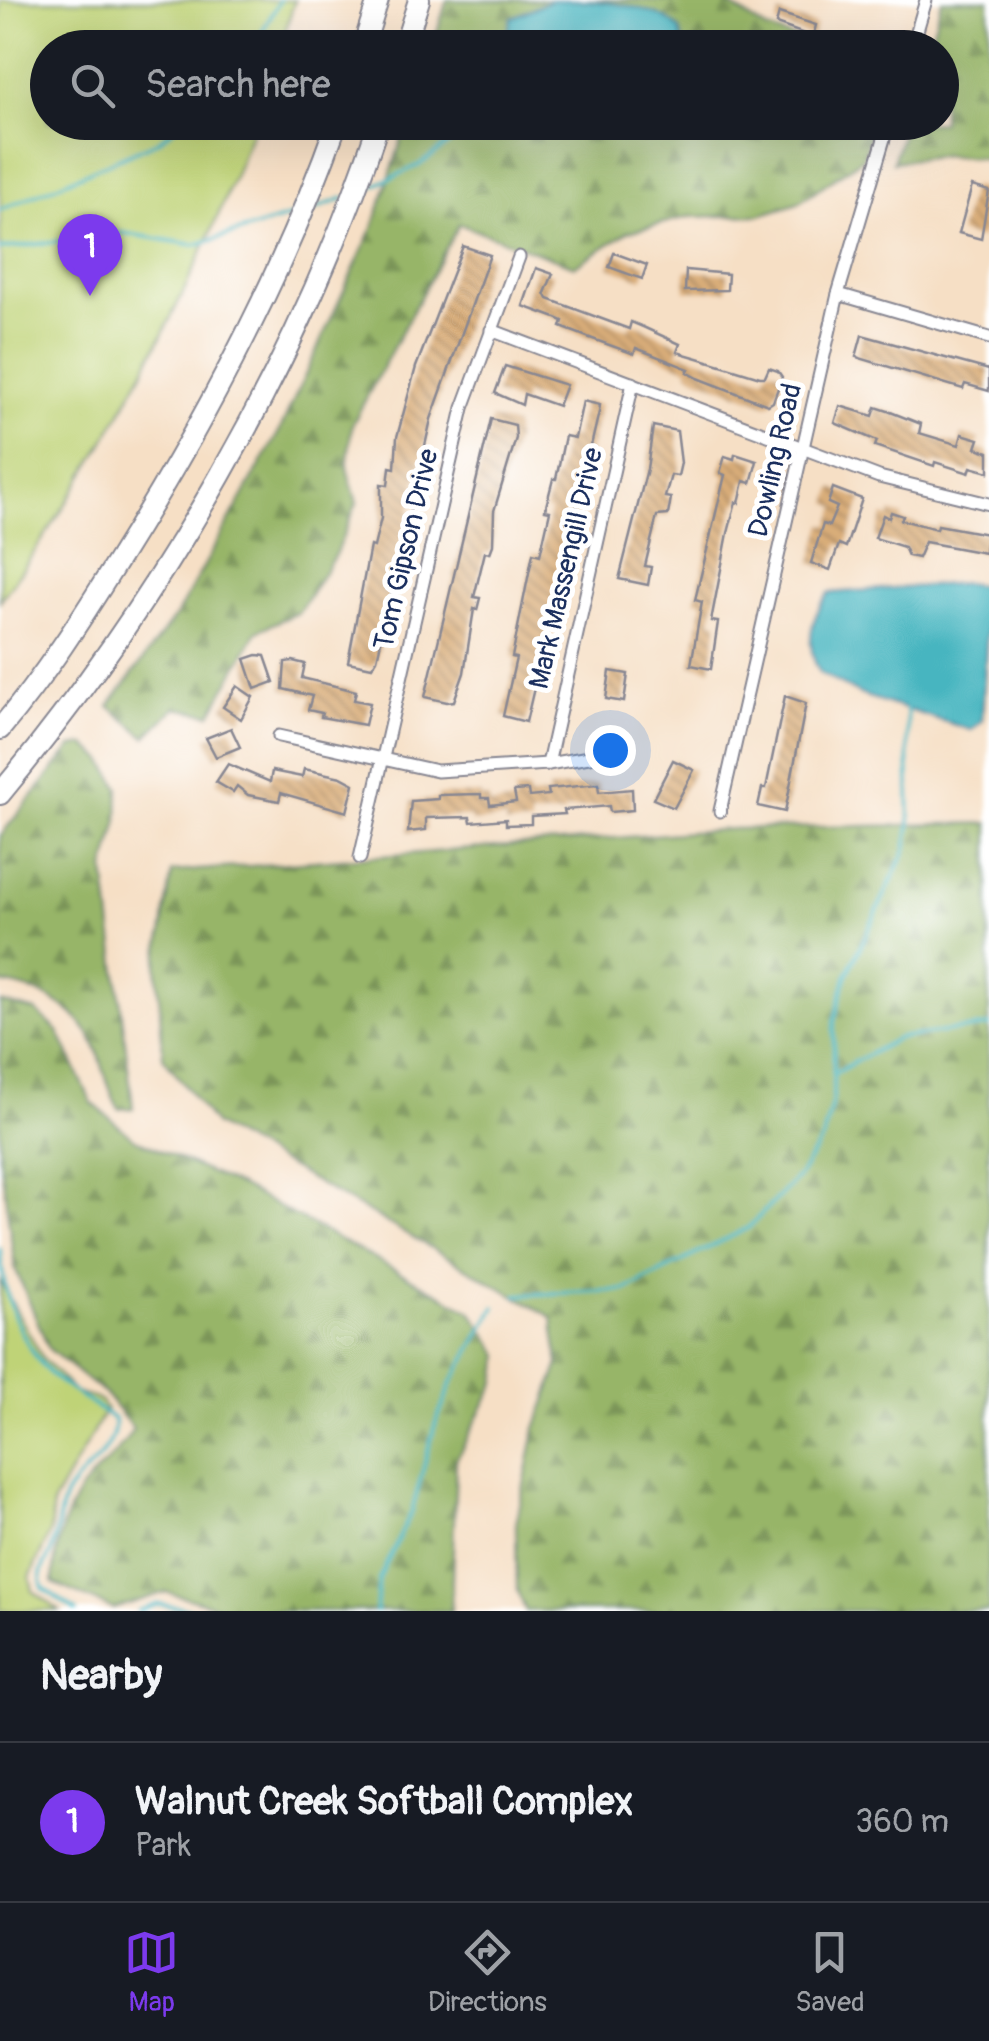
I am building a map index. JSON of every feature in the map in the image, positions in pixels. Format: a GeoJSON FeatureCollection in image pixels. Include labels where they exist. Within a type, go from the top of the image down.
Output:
{"type":"FeatureCollection","features":[{"type":"Feature","properties":{"kind":"highway"},"geometry":{"type":"LineString","coordinates":[[369,30],[378,0]]}},
{"type":"Feature","properties":{"kind":"highway"},"geometry":{"type":"LineString","coordinates":[[410,30],[419,0]]}},
{"type":"Feature","properties":{"kind":"highway"},"geometry":{"type":"LineString","coordinates":[[0,730],[82,618],[183,456],[266,290],[328,140]]}},
{"type":"Feature","properties":{"kind":"highway"},"geometry":{"type":"LineString","coordinates":[[0,794],[46,738],[200,509],[242,434],[324,263],[372,140]]}},
{"type":"Feature","properties":{"kind":"street"},"geometry":{"type":"LineString","coordinates":[[917,30],[926,0]]}},
{"type":"Feature","properties":{"kind":"street","name":"Dowling Road"},"geometry":{"type":"LineString","coordinates":[[720,811],[838,294],[884,140]]}},
{"type":"Feature","properties":{"kind":"street","name":"Tom Gipson Drive"},"geometry":{"type":"LineString","coordinates":[[360,858],[463,408],[519,257]]}},
{"type":"Feature","properties":{"kind":"street"},"geometry":{"type":"LineString","coordinates":[[838,294],[989,338]]}},
{"type":"Feature","properties":{"kind":"street"},"geometry":{"type":"LineString","coordinates":[[491,330],[879,477],[989,504]]}},
{"type":"Feature","properties":{"kind":"street","name":"Mark Massengill Drive"},"geometry":{"type":"LineString","coordinates":[[548,764],[632,383]]}},
{"type":"Feature","properties":{"kind":"street"},"geometry":{"type":"LineString","coordinates":[[279,736],[437,771],[548,764],[624,751]]}},
{"type":"Feature","properties":{"kind":"green space"},"geometry":{"type":"Polygon","coordinates":[[[0,0],[295,0],[285,30],[30,30],[30,140],[249,140],[204,248],[144,371],[75,489],[0,601],[0,0]]]}},
{"type":"Feature","properties":{"kind":"green space"},"geometry":{"type":"Polygon","coordinates":[[[447,0],[723,0],[769,30],[438,30],[447,0]]]}},
{"type":"Feature","properties":{"kind":"green space"},"geometry":{"type":"Polygon","coordinates":[[[942,0],[989,0],[989,159],[943,155],[893,162],[900,140],[959,140],[959,30],[933,30],[942,0]]]}},
{"type":"Feature","properties":{"kind":"green space"},"geometry":{"type":"Polygon","coordinates":[[[402,140],[869,140],[863,158],[798,203],[760,215],[687,217],[628,232],[575,266],[459,224],[352,425],[347,468],[357,503],[335,555],[299,612],[257,631],[211,714],[175,708],[146,737],[109,706],[177,614],[280,430],[374,225],[402,140]]]}},
{"type":"Feature","properties":{"kind":"green space"},"geometry":{"type":"Polygon","coordinates":[[[85,745],[103,760],[119,787],[118,820],[105,870],[133,1108],[119,1109],[93,1042],[74,1015],[47,997],[0,983],[0,836],[72,747],[85,745]]]}},
{"type":"Feature","properties":{"kind":"green space"},"geometry":{"type":"Polygon","coordinates":[[[989,823],[989,1611],[526,1611],[517,1591],[516,1524],[535,1431],[559,1364],[552,1317],[214,1124],[163,1057],[157,965],[172,872],[731,829],[989,823]]]}},
{"type":"Feature","properties":{"kind":"green space"},"geometry":{"type":"Polygon","coordinates":[[[0,1002],[36,1011],[58,1031],[92,1103],[133,1138],[244,1188],[471,1311],[500,1355],[496,1382],[456,1460],[451,1611],[235,1611],[166,1592],[113,1609],[53,1583],[59,1541],[74,1501],[133,1429],[107,1396],[49,1349],[15,1268],[0,1158],[0,1002]]]}},
{"type":"Feature","properties":{"kind":"green space"},"geometry":{"type":"Polygon","coordinates":[[[0,1281],[44,1360],[75,1392],[100,1400],[106,1409],[53,1503],[50,1533],[30,1577],[33,1591],[60,1611],[0,1611],[0,1281]]]}},
{"type":"Feature","properties":{"kind":"water"},"geometry":{"type":"Polygon","coordinates":[[[552,0],[583,1],[638,8],[680,30],[508,30],[511,18],[552,0]]]}},
{"type":"Feature","properties":{"kind":"water"},"geometry":{"type":"Polygon","coordinates":[[[980,585],[989,594],[982,721],[971,730],[862,695],[820,673],[812,652],[811,632],[829,593],[980,585]]]}},
{"type":"Feature","properties":{"kind":"building"},"geometry":{"type":"Polygon","coordinates":[[[779,13],[816,25],[815,30],[793,30],[776,24],[779,13]]]}},
{"type":"Feature","properties":{"kind":"building"},"geometry":{"type":"Polygon","coordinates":[[[972,186],[989,191],[981,239],[959,233],[972,186]]]}},
{"type":"Feature","properties":{"kind":"building"},"geometry":{"type":"Polygon","coordinates":[[[463,246],[490,255],[431,419],[377,659],[372,667],[348,662],[370,546],[374,547],[381,518],[381,484],[388,485],[390,467],[395,468],[397,437],[416,367],[463,246]]]}},
{"type":"Feature","properties":{"kind":"building"},"geometry":{"type":"Polygon","coordinates":[[[614,253],[647,265],[642,279],[609,267],[614,253]]]}},
{"type":"Feature","properties":{"kind":"building"},"geometry":{"type":"Polygon","coordinates":[[[536,268],[553,274],[545,293],[548,299],[629,329],[631,322],[680,344],[677,352],[760,377],[765,377],[769,368],[778,371],[782,377],[773,402],[768,405],[698,378],[687,372],[689,369],[636,348],[634,354],[561,327],[563,321],[523,306],[536,268]]]}},
{"type":"Feature","properties":{"kind":"building"},"geometry":{"type":"Polygon","coordinates":[[[686,270],[728,274],[727,290],[685,291],[686,270]]]}},
{"type":"Feature","properties":{"kind":"building"},"geometry":{"type":"Polygon","coordinates":[[[862,335],[989,370],[989,391],[965,384],[963,389],[856,357],[862,335]]]}},
{"type":"Feature","properties":{"kind":"building"},"geometry":{"type":"Polygon","coordinates":[[[505,366],[566,385],[558,406],[524,394],[522,405],[495,393],[505,366]]]}},
{"type":"Feature","properties":{"kind":"building"},"geometry":{"type":"Polygon","coordinates":[[[583,401],[600,405],[599,412],[526,722],[503,716],[516,658],[512,657],[533,553],[540,555],[553,479],[565,436],[575,438],[583,401]]]}},
{"type":"Feature","properties":{"kind":"building"},"geometry":{"type":"Polygon","coordinates":[[[840,406],[873,416],[876,407],[921,424],[919,433],[959,445],[962,434],[979,439],[976,448],[989,452],[989,472],[971,467],[969,473],[935,462],[934,466],[875,446],[877,441],[835,423],[840,406]]]}},
{"type":"Feature","properties":{"kind":"building"},"geometry":{"type":"Polygon","coordinates":[[[491,419],[515,425],[516,438],[494,511],[493,545],[490,553],[485,552],[474,597],[480,598],[477,610],[474,609],[464,673],[454,701],[447,702],[425,697],[491,419]]]}},
{"type":"Feature","properties":{"kind":"building"},"geometry":{"type":"Polygon","coordinates":[[[653,426],[677,431],[681,463],[678,476],[671,475],[665,497],[671,498],[668,515],[657,516],[645,566],[651,567],[648,585],[619,579],[647,469],[653,426]]]}},
{"type":"Feature","properties":{"kind":"building"},"geometry":{"type":"Polygon","coordinates":[[[735,454],[757,461],[751,483],[744,481],[728,533],[711,621],[718,622],[711,669],[691,665],[702,602],[695,600],[725,475],[720,473],[725,456],[734,459],[735,454]]]}},
{"type":"Feature","properties":{"kind":"building"},"geometry":{"type":"Polygon","coordinates":[[[833,488],[862,499],[846,547],[839,544],[830,570],[811,563],[823,524],[829,526],[837,507],[828,503],[833,488]]]}},
{"type":"Feature","properties":{"kind":"building"},"geometry":{"type":"Polygon","coordinates":[[[891,512],[903,516],[901,520],[937,529],[938,525],[987,534],[985,553],[925,542],[918,558],[908,556],[904,547],[875,538],[883,515],[889,518],[891,512]]]}},
{"type":"Feature","properties":{"kind":"building"},"geometry":{"type":"Polygon","coordinates":[[[265,656],[274,682],[255,689],[245,659],[265,656]]]}},
{"type":"Feature","properties":{"kind":"building"},"geometry":{"type":"Polygon","coordinates":[[[285,662],[305,664],[302,678],[356,691],[354,700],[370,703],[365,725],[321,717],[322,713],[308,710],[312,696],[283,689],[285,662]]]}},
{"type":"Feature","properties":{"kind":"building"},"geometry":{"type":"Polygon","coordinates":[[[610,671],[628,674],[624,702],[606,699],[610,671]]]}},
{"type":"Feature","properties":{"kind":"building"},"geometry":{"type":"Polygon","coordinates":[[[237,686],[253,697],[241,719],[223,707],[237,686]]]}},
{"type":"Feature","properties":{"kind":"building"},"geometry":{"type":"Polygon","coordinates":[[[785,696],[806,703],[785,812],[758,806],[762,788],[766,788],[785,696]]]}},
{"type":"Feature","properties":{"kind":"building"},"geometry":{"type":"Polygon","coordinates":[[[231,728],[240,747],[216,757],[206,738],[231,728]]]}},
{"type":"Feature","properties":{"kind":"building"},"geometry":{"type":"Polygon","coordinates":[[[673,760],[694,770],[674,808],[653,799],[673,760]]]}},
{"type":"Feature","properties":{"kind":"building"},"geometry":{"type":"Polygon","coordinates":[[[228,764],[270,782],[272,771],[302,777],[304,769],[341,777],[354,784],[347,812],[281,793],[279,801],[248,795],[237,786],[233,792],[216,782],[228,764]]]}},
{"type":"Feature","properties":{"kind":"building"},"geometry":{"type":"Polygon","coordinates":[[[598,784],[599,792],[632,789],[633,810],[610,812],[609,806],[564,810],[565,814],[531,816],[531,824],[506,825],[506,819],[471,822],[470,817],[426,818],[426,830],[408,832],[411,801],[438,799],[438,795],[481,794],[481,798],[489,798],[490,805],[516,802],[514,791],[528,790],[529,797],[549,795],[548,789],[598,784]]]}},
{"type":"Feature","properties":{"kind":"waterway"},"geometry":{"type":"LineString","coordinates":[[263,30],[280,0]]}},
{"type":"Feature","properties":{"kind":"waterway"},"geometry":{"type":"LineString","coordinates":[[0,210],[160,140]]}},
{"type":"Feature","properties":{"kind":"waterway"},"geometry":{"type":"LineString","coordinates":[[363,191],[419,165],[454,140]]}},
{"type":"Feature","properties":{"kind":"waterway"},"geometry":{"type":"LineString","coordinates":[[312,210],[345,198]]}},
{"type":"Feature","properties":{"kind":"waterway"},"geometry":{"type":"LineString","coordinates":[[0,249],[123,233],[195,245],[293,216]]}},
{"type":"Feature","properties":{"kind":"waterway"},"geometry":{"type":"LineString","coordinates":[[517,1295],[625,1290],[748,1228],[798,1177],[823,1138],[833,1099],[834,1022],[846,977],[906,850],[910,826],[907,709]]}},
{"type":"Feature","properties":{"kind":"waterway"},"geometry":{"type":"LineString","coordinates":[[835,1073],[898,1038],[989,1026]]}},
{"type":"Feature","properties":{"kind":"waterway"},"geometry":{"type":"LineString","coordinates":[[0,1249],[14,1316],[29,1346],[54,1377],[114,1419],[114,1431],[104,1451],[65,1497],[53,1545],[41,1573],[43,1588],[76,1611]]}},
{"type":"Feature","properties":{"kind":"waterway"},"geometry":{"type":"LineString","coordinates":[[376,1611],[379,1579],[412,1511],[434,1428],[451,1384],[495,1307]]}},
{"type":"Feature","properties":{"kind":"waterway"},"geometry":{"type":"LineString","coordinates":[[138,1611],[159,1604],[202,1611]]}},
{"type":"Feature","properties":{"kind":"place","name":"Walnut Creek Softball Complex"},"geometry":{"type":"Point","coordinates":[90,296]}}]}
